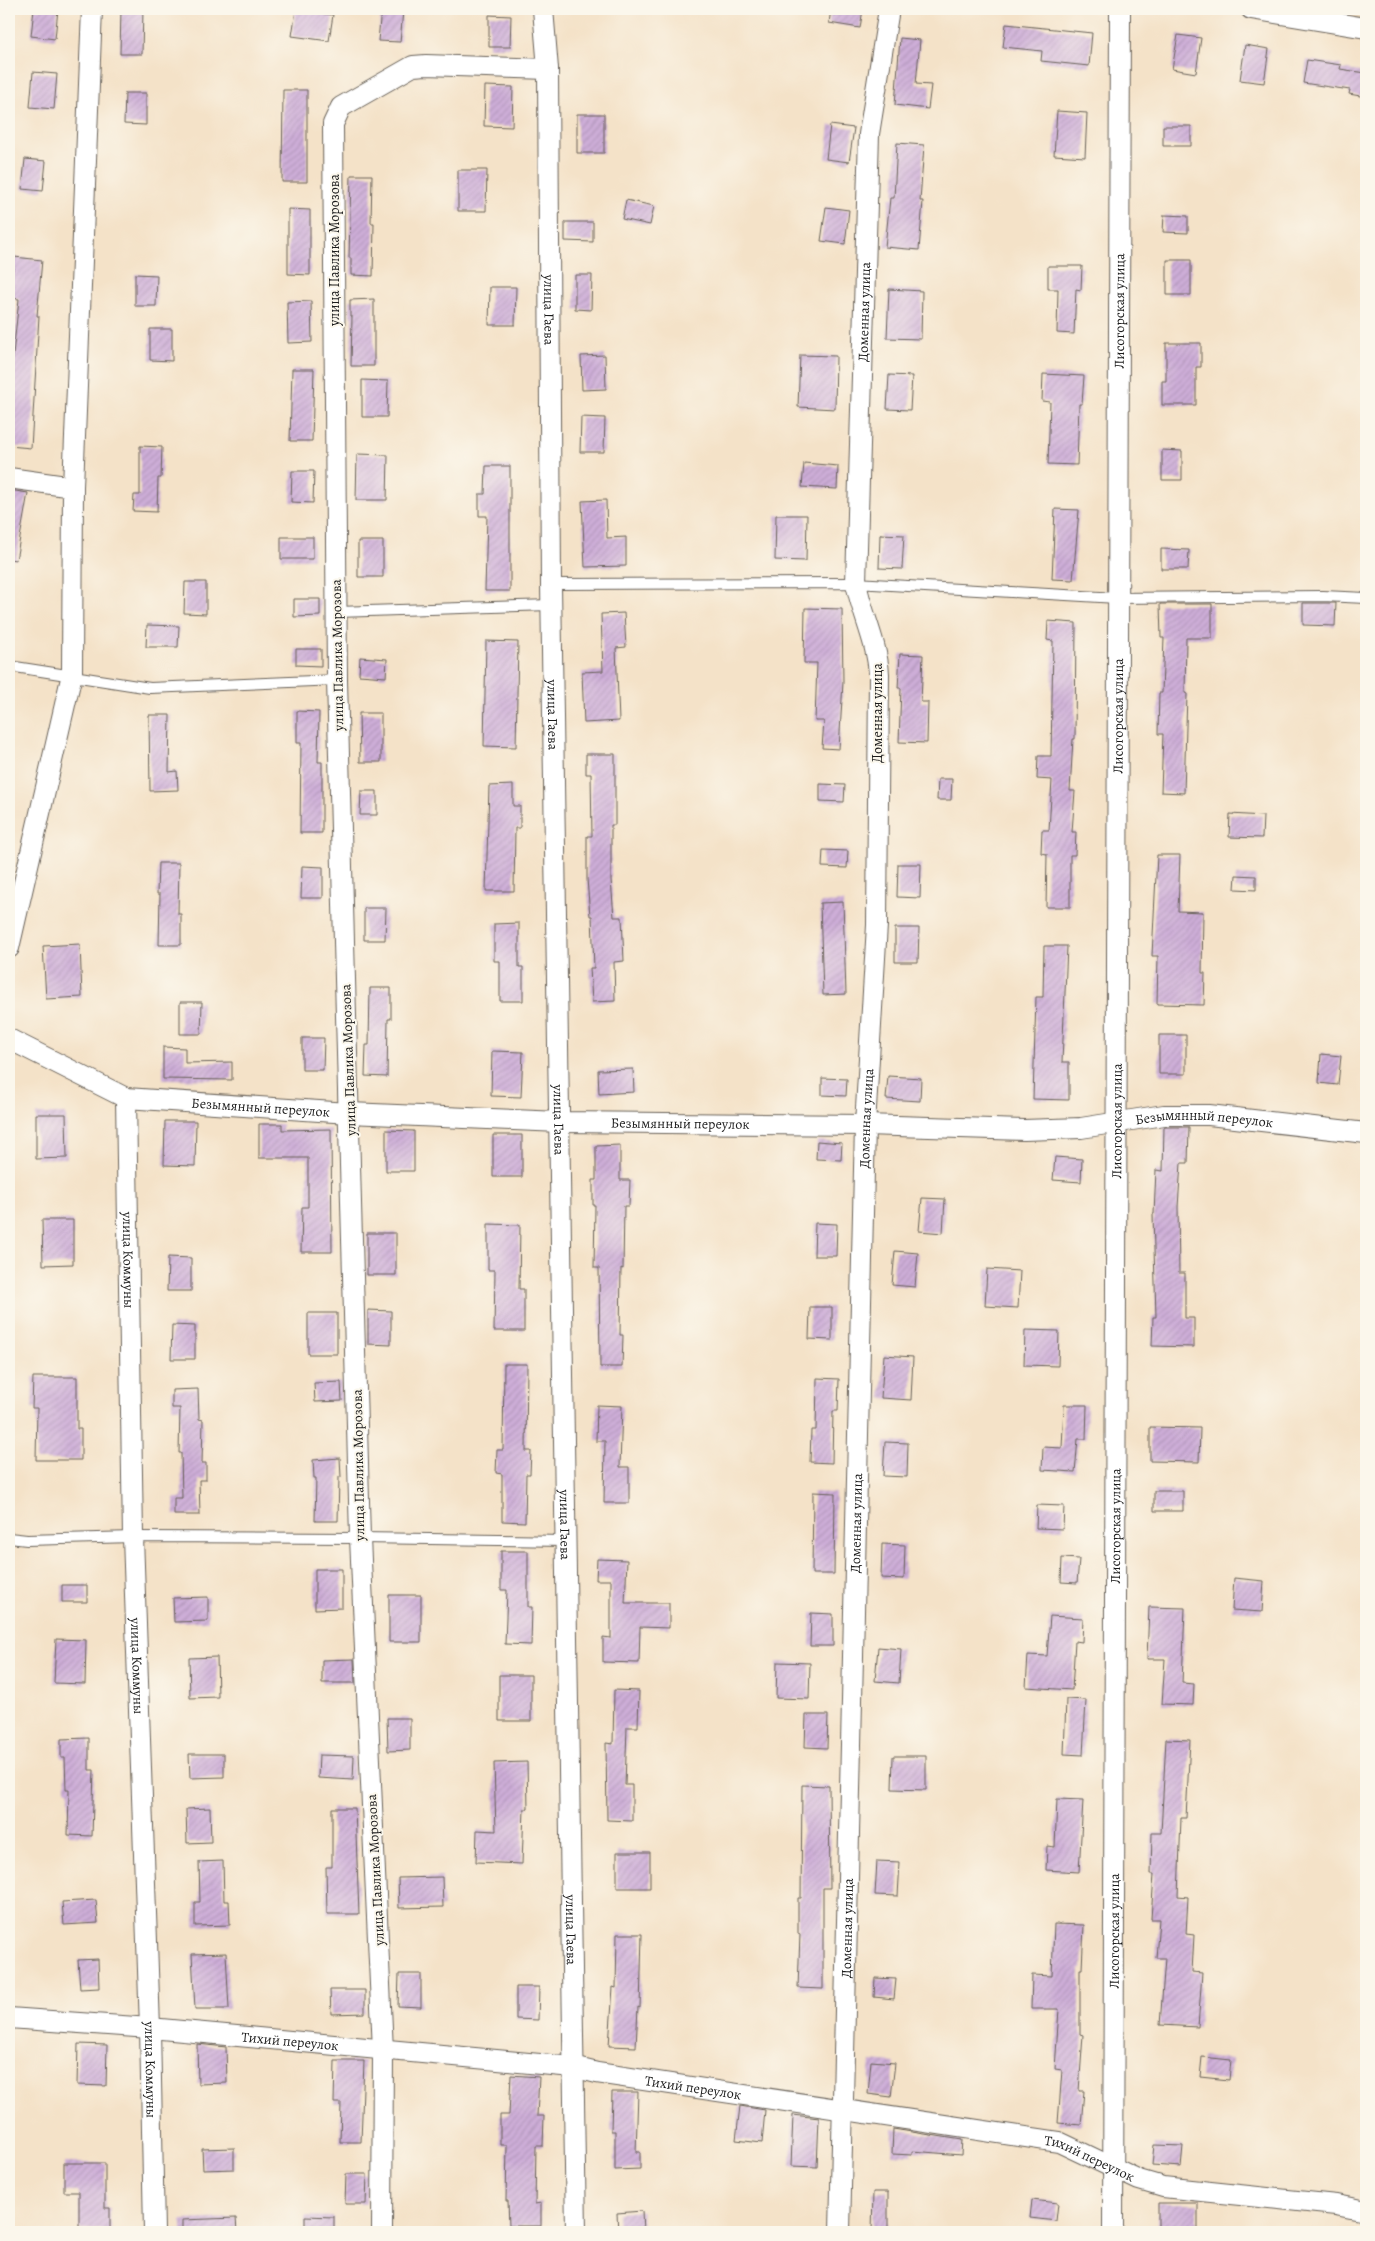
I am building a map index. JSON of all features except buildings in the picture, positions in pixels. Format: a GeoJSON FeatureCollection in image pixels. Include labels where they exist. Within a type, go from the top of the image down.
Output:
{"type":"FeatureCollection","features":[{"type":"Feature","properties":{"kind":"street"},"geometry":{"type":"LineString","coordinates":[[9,948],[72,674],[73,487],[92,9]]}},
{"type":"Feature","properties":{"kind":"street","name":"улица Гаева"},"geometry":{"type":"LineString","coordinates":[[543,9],[548,69],[550,584],[560,1122],[572,2067],[576,2232]]}},
{"type":"Feature","properties":{"kind":"street","name":"Доменная улица"},"geometry":{"type":"LineString","coordinates":[[840,2232],[865,1126],[877,925],[878,657],[856,583],[869,134],[889,9]]}},
{"type":"Feature","properties":{"kind":"street","name":"Лисогорская улица"},"geometry":{"type":"LineString","coordinates":[[1113,2232],[1120,9]]}},
{"type":"Feature","properties":{"kind":"street"},"geometry":{"type":"LineString","coordinates":[[1251,9],[1366,28]]}},
{"type":"Feature","properties":{"kind":"street","name":"улица Павлика Морозова"},"geometry":{"type":"LineString","coordinates":[[382,2232],[383,2050],[360,1538],[336,680],[333,124],[341,107],[413,66],[548,69]]}},
{"type":"Feature","properties":{"kind":"street"},"geometry":{"type":"LineString","coordinates":[[9,478],[73,487]]}},
{"type":"Feature","properties":{"kind":"street","name":"Безымянный переулок"},"geometry":{"type":"LineString","coordinates":[[9,1039],[126,1098],[349,1113],[560,1122],[1024,1130],[1081,1128],[1164,1115],[1209,1115],[1366,1132]]}},
{"type":"Feature","properties":{"kind":"street","name":"улица Коммуны"},"geometry":{"type":"LineString","coordinates":[[126,1098],[133,1537],[150,2028],[154,2232]]}},
{"type":"Feature","properties":{"kind":"street","name":"Тихий переулок"},"geometry":{"type":"LineString","coordinates":[[9,2018],[150,2028],[572,2067],[597,2073],[1059,2142],[1139,2180],[1162,2186],[1336,2205],[1366,2211]]}},
{"type":"Feature","properties":{"kind":"lane"},"geometry":{"type":"LineString","coordinates":[[550,584],[856,583],[1117,598],[1314,596],[1366,598]]}},
{"type":"Feature","properties":{"kind":"lane"},"geometry":{"type":"LineString","coordinates":[[337,612],[551,605]]}},
{"type":"Feature","properties":{"kind":"lane"},"geometry":{"type":"LineString","coordinates":[[9,666],[72,674],[150,688],[336,680]]}},
{"type":"Feature","properties":{"kind":"lane"},"geometry":{"type":"LineString","coordinates":[[9,1538],[27,1540],[133,1537],[565,1541]]}}]}
